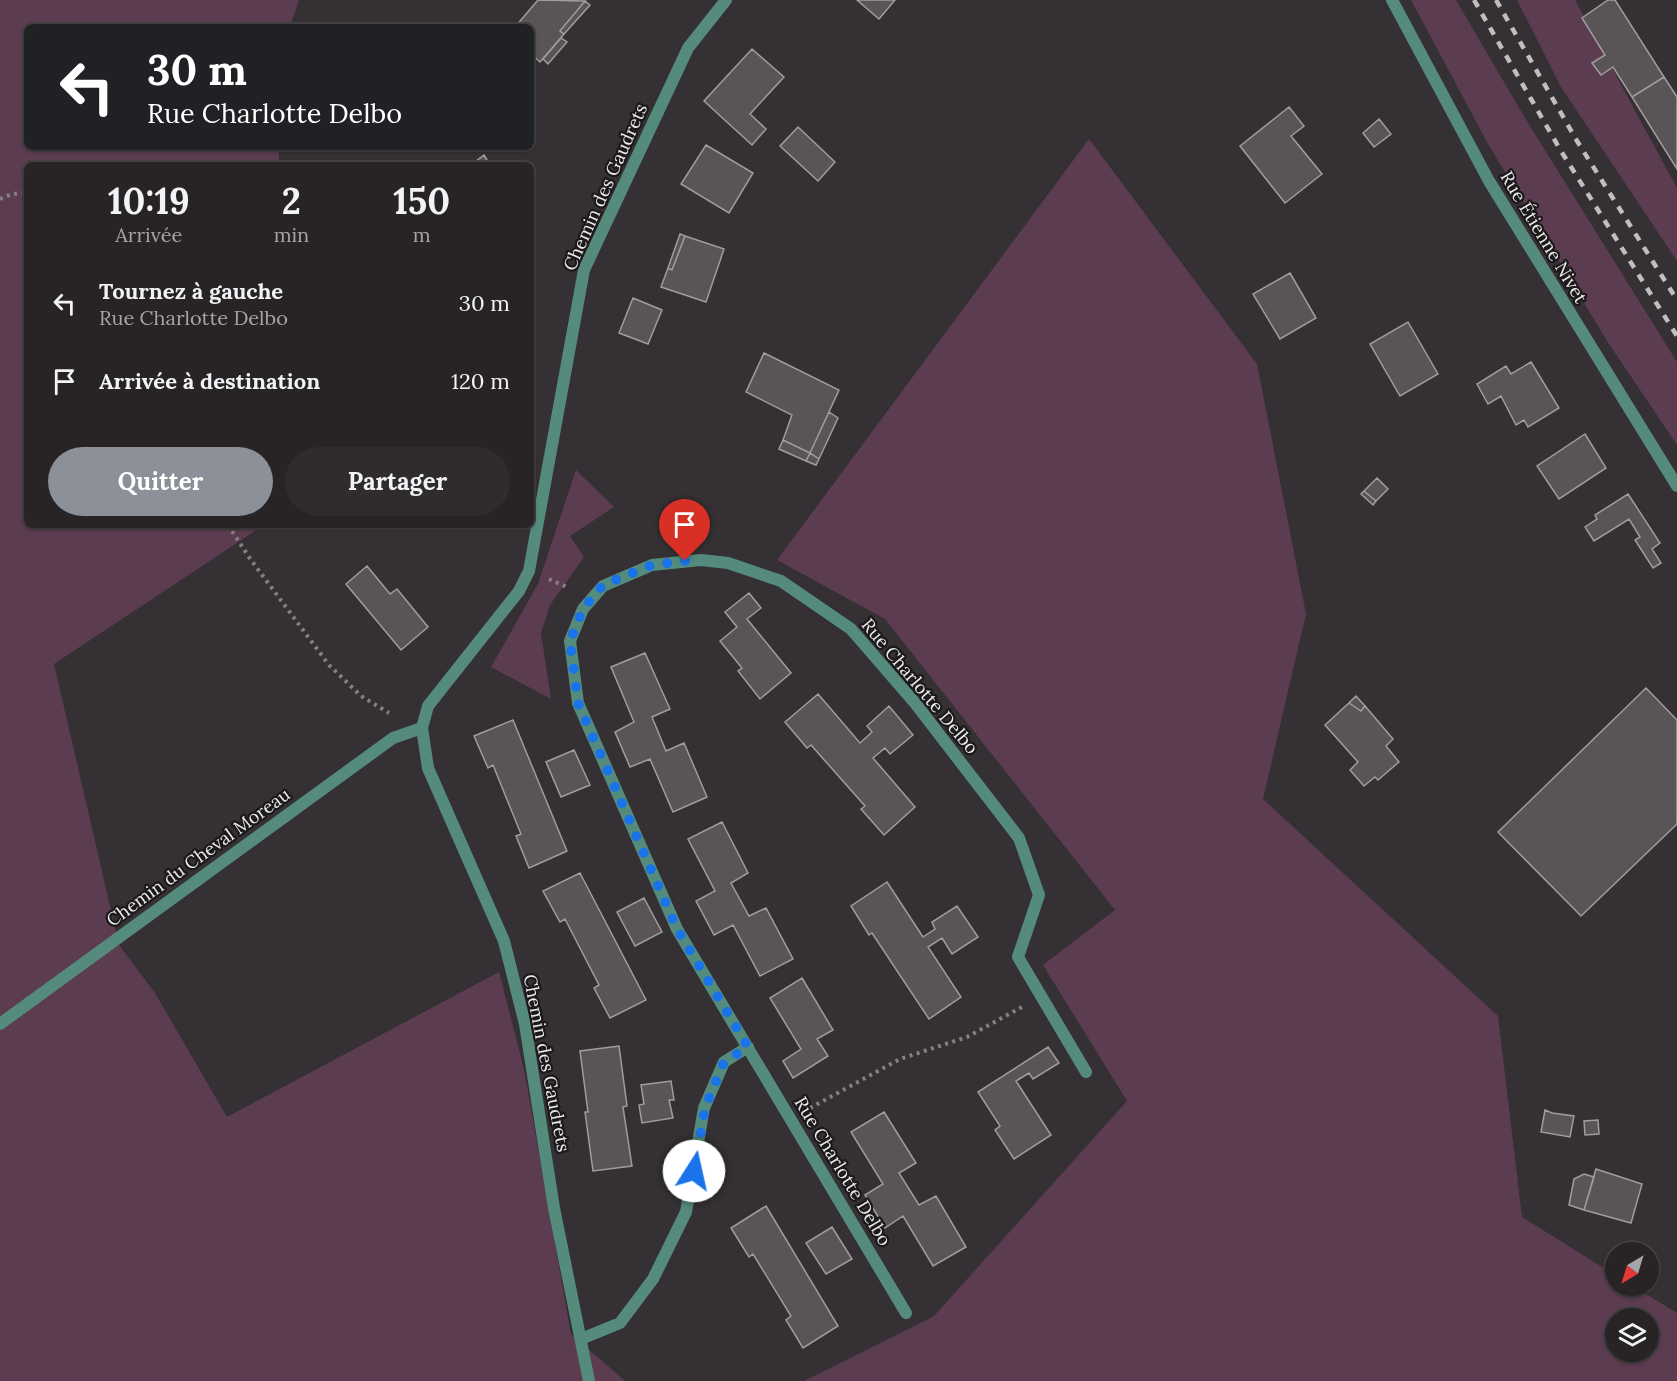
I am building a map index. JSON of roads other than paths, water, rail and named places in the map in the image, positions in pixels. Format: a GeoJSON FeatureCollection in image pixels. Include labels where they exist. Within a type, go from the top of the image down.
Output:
{"type":"FeatureCollection","features":[{"type":"Feature","properties":{"kind":"street","name":"Chemin des Gaudrets"},"geometry":{"type":"LineString","coordinates":[[589,1381],[554,1208],[525,1024],[507,951],[428,768],[422,728],[428,706],[519,591],[529,571],[584,270],[688,48],[726,0]]}},
{"type":"Feature","properties":{"kind":"street","name":"Rue Étienne Nivet"},"geometry":{"type":"LineString","coordinates":[[1392,0],[1489,180],[1677,486]]}},
{"type":"Feature","properties":{"kind":"street","name":"Rue Charlotte Delbo"},"geometry":{"type":"LineString","coordinates":[[906,1313],[677,929],[578,703],[570,641],[583,609],[603,585],[652,565],[701,560],[728,562],[781,581],[851,629],[915,703],[1018,838],[1039,895],[1018,957],[1086,1072]]}},
{"type":"Feature","properties":{"kind":"street","name":"Chemin du Cheval Moreau"},"geometry":{"type":"LineString","coordinates":[[0,1024],[393,738],[422,728]]}},
{"type":"Feature","properties":{"kind":"street"},"geometry":{"type":"LineString","coordinates":[[581,1340],[620,1323],[653,1280],[686,1212],[705,1108],[724,1062],[748,1047]]}},
{"type":"Feature","properties":{"kind":"railway"},"geometry":{"type":"LineString","coordinates":[[1474,0],[1561,151],[1677,336]]}},
{"type":"Feature","properties":{"kind":"railway"},"geometry":{"type":"LineString","coordinates":[[1496,0],[1577,141],[1677,300]]}}]}
